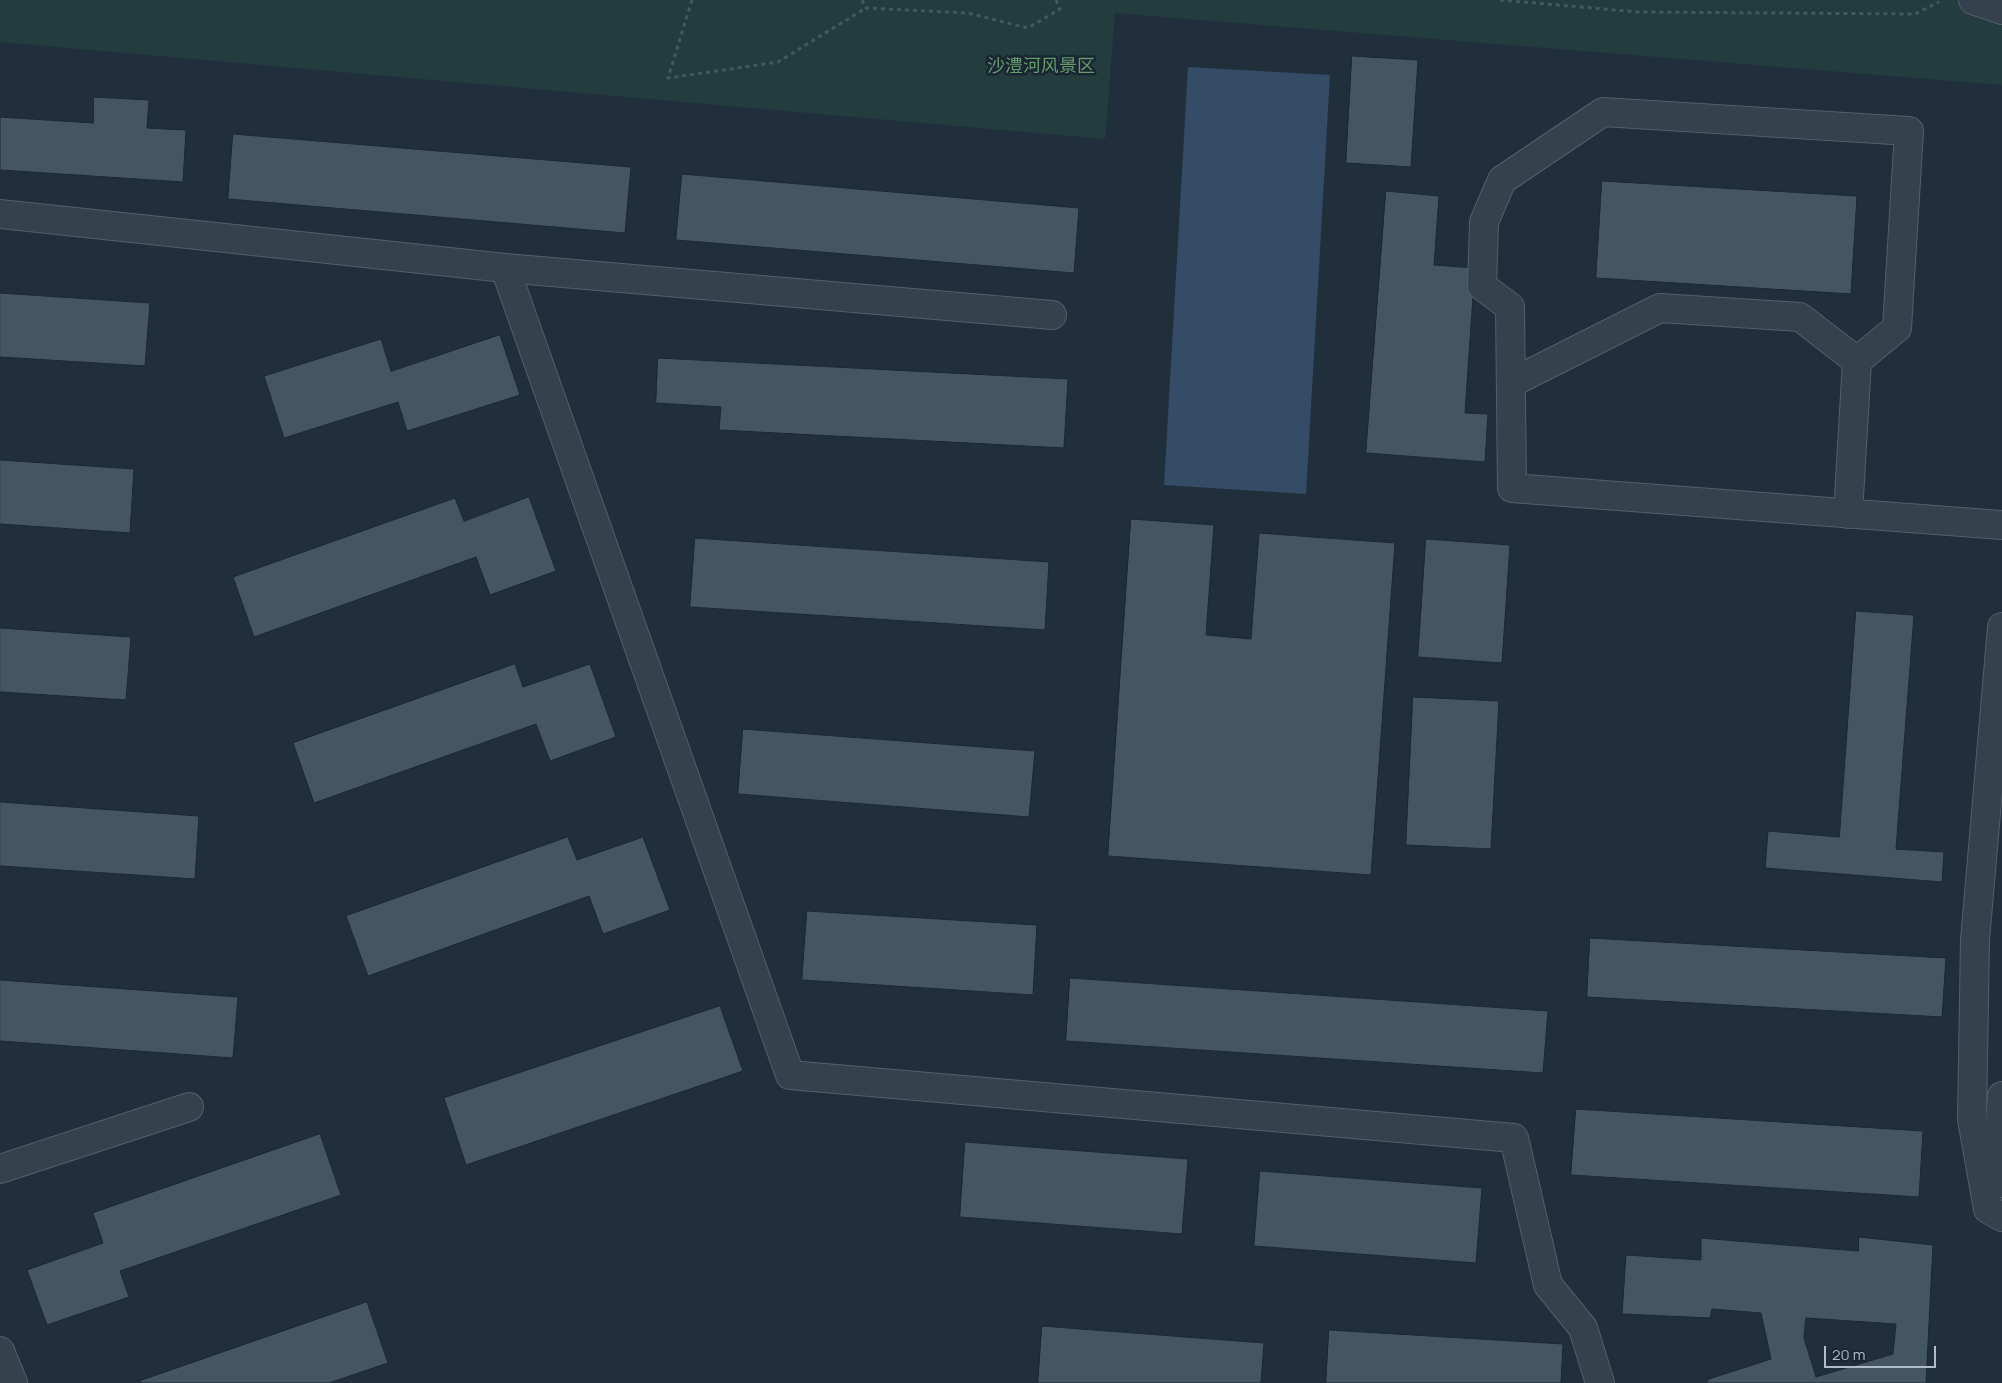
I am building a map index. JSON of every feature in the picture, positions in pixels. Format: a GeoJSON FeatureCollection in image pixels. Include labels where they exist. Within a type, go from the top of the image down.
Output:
{"type":"FeatureCollection","features":[{"type":"Feature","properties":{"kind":"street"},"geometry":{"type":"LineString","coordinates":[[1974,0],[2002,10]]}},
{"type":"Feature","properties":{"kind":"street"},"geometry":{"type":"LineString","coordinates":[[1848,514],[1857,361],[1897,328],[1908,132],[1603,112],[1502,180],[1484,222],[1482,286],[1510,307],[1512,488],[1848,514],[2002,525]]}},
{"type":"Feature","properties":{"kind":"street"},"geometry":{"type":"LineString","coordinates":[[0,214],[505,268],[1052,315]]}},
{"type":"Feature","properties":{"kind":"street"},"geometry":{"type":"LineString","coordinates":[[505,268],[790,1075],[1514,1138],[1548,1284],[1583,1328],[1600,1383]]}},
{"type":"Feature","properties":{"kind":"street"},"geometry":{"type":"LineString","coordinates":[[1511,383],[1660,308],[1800,317],[1857,361]]}},
{"type":"Feature","properties":{"kind":"street"},"geometry":{"type":"LineString","coordinates":[[2002,627],[1975,940],[1972,1119],[1988,1209],[2002,1217]]}},
{"type":"Feature","properties":{"kind":"street"},"geometry":{"type":"LineString","coordinates":[[1999,1179],[2002,1096]]}},
{"type":"Feature","properties":{"kind":"street"},"geometry":{"type":"LineString","coordinates":[[0,1169],[189,1107]]}},
{"type":"Feature","properties":{"kind":"street"},"geometry":{"type":"LineString","coordinates":[[0,1351],[13,1383]]}},
{"type":"Feature","properties":{"kind":"path"},"geometry":{"type":"LineString","coordinates":[[692,0],[668,78],[778,62],[866,8],[968,13],[1028,28],[1060,9],[1056,0]]}},
{"type":"Feature","properties":{"kind":"path"},"geometry":{"type":"LineString","coordinates":[[862,0],[866,8]]}},
{"type":"Feature","properties":{"kind":"path"},"geometry":{"type":"LineString","coordinates":[[1500,0],[1638,12],[1915,14],[1944,0]]}},
{"type":"Feature","properties":{"kind":"green space","name":"沙澧河风景区"},"geometry":{"type":"Polygon","coordinates":[[[0,0],[2002,0],[2002,85],[1115,13],[1105,139],[0,42],[0,0]]]}},
{"type":"Feature","properties":{"kind":"water"},"geometry":{"type":"Polygon","coordinates":[[[1188,67],[1330,75],[1306,494],[1164,485],[1188,67]]]}},
{"type":"Feature","properties":{"kind":"building"},"geometry":{"type":"Polygon","coordinates":[[[1352,56],[1418,60],[1411,167],[1346,163],[1352,56]]]}},
{"type":"Feature","properties":{"kind":"building"},"geometry":{"type":"Polygon","coordinates":[[[94,97],[149,100],[147,128],[186,130],[183,182],[0,170],[0,117],[93,123],[94,97]]]}},
{"type":"Feature","properties":{"kind":"building"},"geometry":{"type":"Polygon","coordinates":[[[233,134],[631,167],[625,233],[228,199],[233,134]]]}},
{"type":"Feature","properties":{"kind":"building"},"geometry":{"type":"Polygon","coordinates":[[[682,174],[1079,208],[1074,273],[676,240],[682,174]]]}},
{"type":"Feature","properties":{"kind":"building"},"geometry":{"type":"Polygon","coordinates":[[[1602,181],[1857,196],[1851,294],[1596,278],[1602,181]]]}},
{"type":"Feature","properties":{"kind":"building"},"geometry":{"type":"Polygon","coordinates":[[[1386,191],[1439,196],[1434,265],[1475,268],[1465,413],[1488,414],[1485,462],[1366,453],[1386,191]]]}},
{"type":"Feature","properties":{"kind":"building"},"geometry":{"type":"Polygon","coordinates":[[[0,293],[150,303],[145,366],[0,357],[0,293]]]}},
{"type":"Feature","properties":{"kind":"building"},"geometry":{"type":"Polygon","coordinates":[[[500,335],[520,395],[407,431],[398,402],[284,438],[264,376],[381,339],[391,371],[500,335]]]}},
{"type":"Feature","properties":{"kind":"building"},"geometry":{"type":"Polygon","coordinates":[[[658,358],[1068,379],[1064,448],[719,430],[721,407],[656,403],[658,358]]]}},
{"type":"Feature","properties":{"kind":"building"},"geometry":{"type":"Polygon","coordinates":[[[0,460],[134,469],[130,533],[0,524],[0,460]]]}},
{"type":"Feature","properties":{"kind":"building"},"geometry":{"type":"Polygon","coordinates":[[[529,497],[556,571],[490,595],[476,557],[254,637],[233,577],[455,498],[464,521],[529,497]]]}},
{"type":"Feature","properties":{"kind":"building"},"geometry":{"type":"Polygon","coordinates":[[[1131,519],[1214,525],[1206,635],[1251,639],[1259,533],[1395,543],[1371,875],[1108,856],[1131,519]]]}},
{"type":"Feature","properties":{"kind":"building"},"geometry":{"type":"Polygon","coordinates":[[[695,538],[1049,562],[1045,630],[690,607],[695,538]]]}},
{"type":"Feature","properties":{"kind":"building"},"geometry":{"type":"Polygon","coordinates":[[[1426,539],[1510,545],[1502,663],[1418,657],[1426,539]]]}},
{"type":"Feature","properties":{"kind":"building"},"geometry":{"type":"Polygon","coordinates":[[[1856,611],[1914,615],[1896,849],[1944,852],[1942,882],[1765,868],[1768,831],[1839,837],[1856,611]]]}},
{"type":"Feature","properties":{"kind":"building"},"geometry":{"type":"Polygon","coordinates":[[[0,628],[131,637],[126,700],[0,692],[0,628]]]}},
{"type":"Feature","properties":{"kind":"building"},"geometry":{"type":"Polygon","coordinates":[[[515,664],[523,687],[590,664],[616,737],[550,761],[536,724],[314,803],[293,743],[515,664]]]}},
{"type":"Feature","properties":{"kind":"building"},"geometry":{"type":"Polygon","coordinates":[[[1413,697],[1499,701],[1491,849],[1406,845],[1413,697]]]}},
{"type":"Feature","properties":{"kind":"building"},"geometry":{"type":"Polygon","coordinates":[[[743,729],[1035,751],[1029,817],[738,794],[743,729]]]}},
{"type":"Feature","properties":{"kind":"building"},"geometry":{"type":"Polygon","coordinates":[[[0,802],[199,816],[195,879],[0,866],[0,802]]]}},
{"type":"Feature","properties":{"kind":"building"},"geometry":{"type":"Polygon","coordinates":[[[568,837],[577,860],[643,837],[670,910],[603,934],[589,896],[368,976],[346,916],[568,837]]]}},
{"type":"Feature","properties":{"kind":"building"},"geometry":{"type":"Polygon","coordinates":[[[807,911],[1037,925],[1033,995],[802,980],[807,911]]]}},
{"type":"Feature","properties":{"kind":"building"},"geometry":{"type":"Polygon","coordinates":[[[1590,938],[1946,958],[1942,1017],[1587,997],[1590,938]]]}},
{"type":"Feature","properties":{"kind":"building"},"geometry":{"type":"Polygon","coordinates":[[[1070,978],[1548,1011],[1543,1073],[1066,1041],[1070,978]]]}},
{"type":"Feature","properties":{"kind":"building"},"geometry":{"type":"Polygon","coordinates":[[[0,980],[238,997],[233,1058],[0,1041],[0,980]]]}},
{"type":"Feature","properties":{"kind":"building"},"geometry":{"type":"Polygon","coordinates":[[[720,1006],[743,1071],[466,1165],[444,1098],[720,1006]]]}},
{"type":"Feature","properties":{"kind":"building"},"geometry":{"type":"Polygon","coordinates":[[[1576,1109],[1923,1131],[1919,1197],[1571,1175],[1576,1109]]]}},
{"type":"Feature","properties":{"kind":"building"},"geometry":{"type":"Polygon","coordinates":[[[320,1134],[341,1195],[120,1271],[129,1297],[47,1325],[27,1270],[103,1243],[93,1213],[320,1134]]]}},
{"type":"Feature","properties":{"kind":"building"},"geometry":{"type":"Polygon","coordinates":[[[965,1142],[1188,1159],[1182,1234],[960,1217],[965,1142]]]}},
{"type":"Feature","properties":{"kind":"building"},"geometry":{"type":"Polygon","coordinates":[[[1260,1171],[1482,1188],[1476,1263],[1254,1246],[1260,1171]]]}},
{"type":"Feature","properties":{"kind":"building"},"geometry":{"type":"Polygon","coordinates":[[[1859,1237],[1933,1245],[1926,1383],[1706,1383],[1709,1379],[1771,1359],[1761,1313],[1712,1309],[1710,1318],[1622,1314],[1626,1255],[1701,1260],[1701,1238],[1858,1251],[1859,1237]],[[1806,1318],[1804,1338],[1816,1377],[1893,1354],[1896,1324],[1806,1318]]]}},
{"type":"Feature","properties":{"kind":"building"},"geometry":{"type":"Polygon","coordinates":[[[367,1302],[388,1363],[329,1383],[141,1383],[140,1381],[367,1302]]]}},
{"type":"Feature","properties":{"kind":"building"},"geometry":{"type":"Polygon","coordinates":[[[1042,1326],[1264,1343],[1261,1383],[1038,1383],[1042,1326]]]}},
{"type":"Feature","properties":{"kind":"building"},"geometry":{"type":"Polygon","coordinates":[[[1329,1330],[1563,1344],[1561,1383],[1326,1383],[1329,1330]]]}}]}
